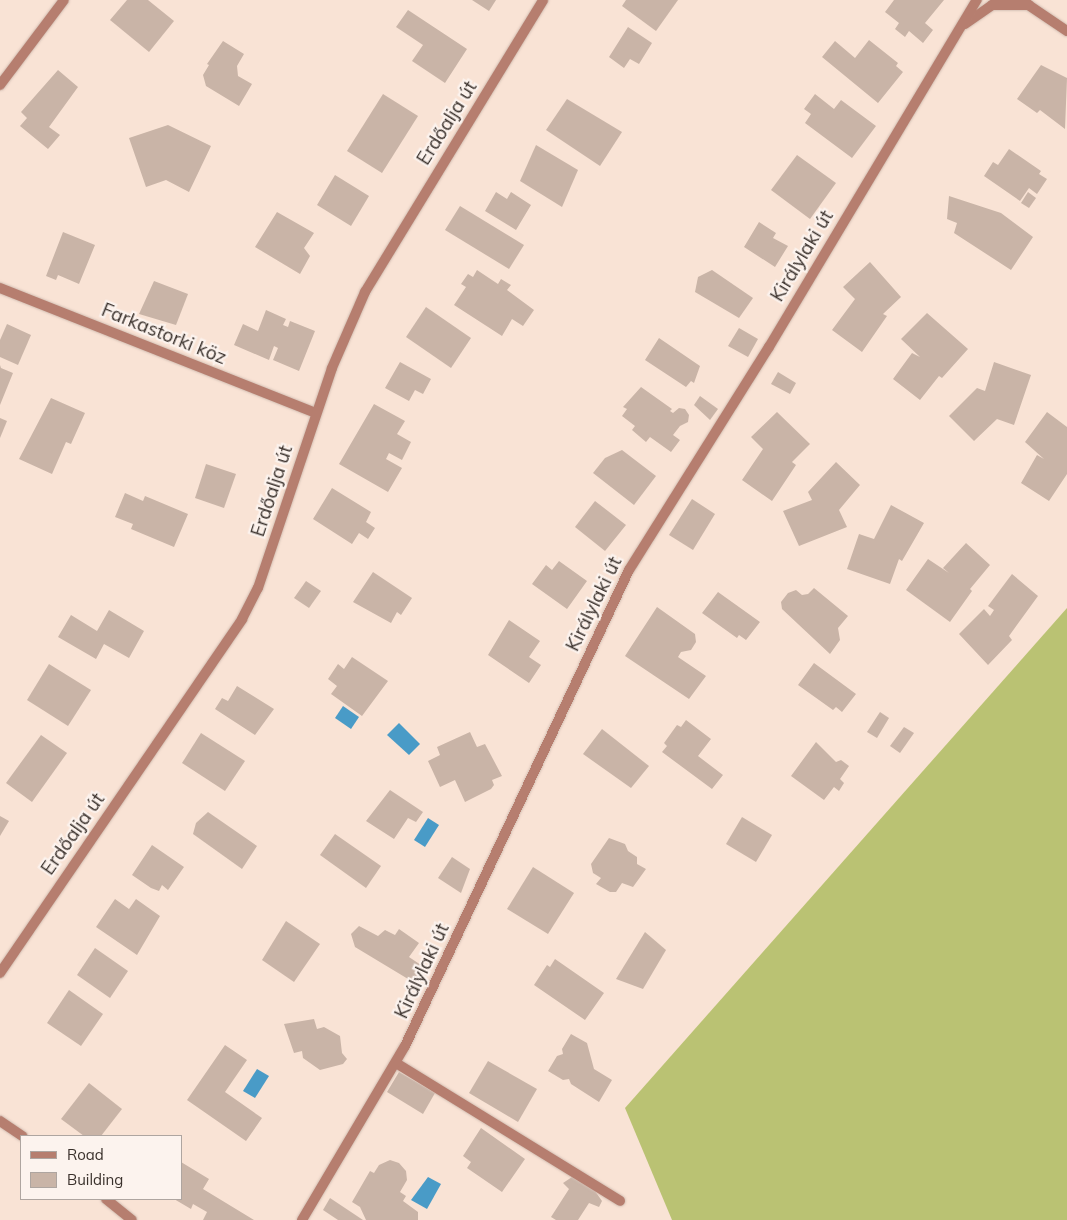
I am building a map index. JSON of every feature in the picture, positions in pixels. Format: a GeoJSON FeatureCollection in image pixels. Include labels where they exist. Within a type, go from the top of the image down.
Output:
{"type":"FeatureCollection","features":[{"type":"Feature","properties":{"kind":"street"},"geometry":{"type":"LineString","coordinates":[[0,85],[64,0]]}},
{"type":"Feature","properties":{"kind":"street","name":"Erdőalja út"},"geometry":{"type":"LineString","coordinates":[[0,973],[242,619],[258,588],[315,414],[351,322],[376,270],[543,0]]}},
{"type":"Feature","properties":{"kind":"street","name":"Királylaki út"},"geometry":{"type":"LineString","coordinates":[[302,1220],[396,1063],[550,744],[617,591],[977,0]]}},
{"type":"Feature","properties":{"kind":"street","name":"Királylaki út"},"geometry":{"type":"LineString","coordinates":[[960,27],[992,5],[1025,3],[1067,31]]}},
{"type":"Feature","properties":{"kind":"street","name":"Farkastorki köz"},"geometry":{"type":"LineString","coordinates":[[0,288],[315,414]]}},
{"type":"Feature","properties":{"kind":"street"},"geometry":{"type":"LineString","coordinates":[[396,1063],[620,1200]]}},
{"type":"Feature","properties":{"kind":"street"},"geometry":{"type":"LineString","coordinates":[[0,1121],[21,1135]]}},
{"type":"Feature","properties":{"kind":"street"},"geometry":{"type":"LineString","coordinates":[[107,1200],[132,1220]]}},
{"type":"Feature","properties":{"kind":"green space"},"geometry":{"type":"Polygon","coordinates":[[[1067,608],[1067,1220],[672,1220],[625,1108],[1067,608]]]}},
{"type":"Feature","properties":{"kind":"water"},"geometry":{"type":"Polygon","coordinates":[[[343,706],[359,717],[351,729],[335,718],[343,706]]]}},
{"type":"Feature","properties":{"kind":"water"},"geometry":{"type":"Polygon","coordinates":[[[399,723],[420,744],[409,755],[387,735],[399,723]]]}},
{"type":"Feature","properties":{"kind":"water"},"geometry":{"type":"Polygon","coordinates":[[[428,818],[439,825],[425,847],[414,840],[428,818]]]}},
{"type":"Feature","properties":{"kind":"water"},"geometry":{"type":"Polygon","coordinates":[[[257,1069],[269,1076],[255,1098],[243,1091],[257,1069]]]}},
{"type":"Feature","properties":{"kind":"water"},"geometry":{"type":"Polygon","coordinates":[[[428,1177],[441,1184],[427,1209],[411,1200],[428,1177]]]}},
{"type":"Feature","properties":{"kind":"building"},"geometry":{"type":"Polygon","coordinates":[[[127,0],[148,0],[174,21],[149,52],[110,20],[127,0]]]}},
{"type":"Feature","properties":{"kind":"building"},"geometry":{"type":"Polygon","coordinates":[[[472,0],[496,0],[489,11],[472,0]]]}},
{"type":"Feature","properties":{"kind":"building"},"geometry":{"type":"Polygon","coordinates":[[[626,0],[678,0],[656,31],[622,6],[626,0]]]}},
{"type":"Feature","properties":{"kind":"building"},"geometry":{"type":"Polygon","coordinates":[[[894,0],[944,0],[925,23],[933,30],[923,43],[909,31],[905,37],[895,29],[899,23],[885,12],[894,0]]]}},
{"type":"Feature","properties":{"kind":"building"},"geometry":{"type":"Polygon","coordinates":[[[408,10],[467,49],[445,83],[412,61],[423,45],[396,27],[408,10]]]}},
{"type":"Feature","properties":{"kind":"building"},"geometry":{"type":"Polygon","coordinates":[[[628,27],[652,43],[639,64],[630,59],[624,68],[609,57],[628,27]]]}},
{"type":"Feature","properties":{"kind":"building"},"geometry":{"type":"Polygon","coordinates":[[[869,40],[898,63],[896,66],[903,72],[878,103],[822,57],[835,41],[855,58],[869,40]]]}},
{"type":"Feature","properties":{"kind":"building"},"geometry":{"type":"Polygon","coordinates":[[[223,41],[244,54],[237,66],[238,76],[252,84],[239,106],[206,86],[203,75],[209,65],[207,64],[223,41]]]}},
{"type":"Feature","properties":{"kind":"building"},"geometry":{"type":"Polygon","coordinates":[[[1041,65],[1067,78],[1065,129],[1040,110],[1037,113],[1017,99],[1041,65]]]}},
{"type":"Feature","properties":{"kind":"building"},"geometry":{"type":"Polygon","coordinates":[[[58,70],[78,87],[49,127],[60,135],[48,149],[20,126],[27,118],[21,112],[58,70]]]}},
{"type":"Feature","properties":{"kind":"building"},"geometry":{"type":"Polygon","coordinates":[[[383,94],[418,116],[382,173],[347,151],[383,94]]]}},
{"type":"Feature","properties":{"kind":"building"},"geometry":{"type":"Polygon","coordinates":[[[815,94],[834,109],[841,100],[876,126],[852,158],[805,123],[811,114],[804,109],[815,94]]]}},
{"type":"Feature","properties":{"kind":"building"},"geometry":{"type":"Polygon","coordinates":[[[567,99],[622,132],[600,166],[546,130],[567,99]]]}},
{"type":"Feature","properties":{"kind":"building"},"geometry":{"type":"Polygon","coordinates":[[[168,125],[211,146],[189,192],[166,180],[146,187],[129,138],[168,125]]]}},
{"type":"Feature","properties":{"kind":"building"},"geometry":{"type":"Polygon","coordinates":[[[536,145],[578,170],[562,207],[520,181],[536,145]]]}},
{"type":"Feature","properties":{"kind":"building"},"geometry":{"type":"Polygon","coordinates":[[[1009,149],[1041,171],[1039,174],[1047,179],[1037,194],[1029,188],[1020,201],[984,176],[993,162],[998,165],[1009,149]]]}},
{"type":"Feature","properties":{"kind":"building"},"geometry":{"type":"Polygon","coordinates":[[[797,155],[836,183],[810,219],[771,190],[797,155]]]}},
{"type":"Feature","properties":{"kind":"building"},"geometry":{"type":"Polygon","coordinates":[[[335,175],[369,196],[351,226],[317,205],[335,175]]]}},
{"type":"Feature","properties":{"kind":"building"},"geometry":{"type":"Polygon","coordinates":[[[496,192],[507,199],[511,192],[531,205],[516,230],[485,211],[496,192]]]}},
{"type":"Feature","properties":{"kind":"building"},"geometry":{"type":"Polygon","coordinates":[[[1028,192],[1036,198],[1029,208],[1021,203],[1028,192]]]}},
{"type":"Feature","properties":{"kind":"building"},"geometry":{"type":"Polygon","coordinates":[[[949,196],[1001,213],[1033,237],[1011,270],[954,233],[957,223],[947,219],[949,196]]]}},
{"type":"Feature","properties":{"kind":"building"},"geometry":{"type":"Polygon","coordinates":[[[460,206],[524,245],[509,269],[445,230],[460,206]]]}},
{"type":"Feature","properties":{"kind":"building"},"geometry":{"type":"Polygon","coordinates":[[[277,212],[314,233],[304,248],[310,256],[300,274],[255,247],[277,212]]]}},
{"type":"Feature","properties":{"kind":"building"},"geometry":{"type":"Polygon","coordinates":[[[759,222],[776,233],[773,238],[788,246],[775,267],[744,247],[759,222]]]}},
{"type":"Feature","properties":{"kind":"building"},"geometry":{"type":"Polygon","coordinates":[[[63,232],[95,245],[79,284],[58,275],[56,280],[46,276],[63,232]]]}},
{"type":"Feature","properties":{"kind":"building"},"geometry":{"type":"Polygon","coordinates":[[[870,262],[901,297],[883,314],[887,316],[862,352],[832,330],[855,299],[843,287],[870,262]]]}},
{"type":"Feature","properties":{"kind":"building"},"geometry":{"type":"Polygon","coordinates":[[[477,270],[498,284],[501,279],[511,285],[507,290],[534,310],[523,326],[512,319],[502,336],[454,305],[466,287],[461,284],[468,274],[473,277],[477,270]]]}},
{"type":"Feature","properties":{"kind":"building"},"geometry":{"type":"Polygon","coordinates":[[[712,270],[753,298],[739,318],[695,292],[698,277],[712,270]]]}},
{"type":"Feature","properties":{"kind":"building"},"geometry":{"type":"Polygon","coordinates":[[[154,281],[188,294],[176,325],[139,314],[154,281]]]}},
{"type":"Feature","properties":{"kind":"building"},"geometry":{"type":"Polygon","coordinates":[[[426,307],[471,338],[451,368],[406,337],[426,307]]]}},
{"type":"Feature","properties":{"kind":"building"},"geometry":{"type":"Polygon","coordinates":[[[266,310],[286,319],[283,325],[288,327],[290,321],[315,331],[299,371],[273,360],[278,348],[274,346],[269,360],[234,345],[243,324],[258,331],[266,310]]]}},
{"type":"Feature","properties":{"kind":"building"},"geometry":{"type":"Polygon","coordinates":[[[927,313],[968,349],[942,378],[939,376],[920,400],[893,379],[912,353],[920,357],[901,339],[927,313]]]}},
{"type":"Feature","properties":{"kind":"building"},"geometry":{"type":"Polygon","coordinates":[[[7,324],[31,335],[18,365],[0,357],[0,340],[7,324]]]}},
{"type":"Feature","properties":{"kind":"building"},"geometry":{"type":"Polygon","coordinates":[[[739,328],[758,339],[748,357],[728,346],[739,328]]]}},
{"type":"Feature","properties":{"kind":"building"},"geometry":{"type":"Polygon","coordinates":[[[659,338],[700,366],[694,383],[691,381],[686,387],[645,360],[659,338]]]}},
{"type":"Feature","properties":{"kind":"building"},"geometry":{"type":"Polygon","coordinates":[[[400,362],[431,379],[423,394],[415,390],[409,401],[385,388],[400,362]]]}},
{"type":"Feature","properties":{"kind":"building"},"geometry":{"type":"Polygon","coordinates":[[[994,362],[1031,375],[1014,425],[997,419],[974,441],[949,416],[977,388],[985,391],[994,362]]]}},
{"type":"Feature","properties":{"kind":"building"},"geometry":{"type":"Polygon","coordinates":[[[0,365],[1,368],[13,373],[0,405],[0,365]]]}},
{"type":"Feature","properties":{"kind":"building"},"geometry":{"type":"Polygon","coordinates":[[[778,372],[796,383],[790,394],[771,384],[778,372]]]}},
{"type":"Feature","properties":{"kind":"building"},"geometry":{"type":"Polygon","coordinates":[[[641,387],[672,409],[670,411],[673,413],[679,408],[685,409],[689,415],[688,422],[680,426],[673,435],[680,440],[671,452],[650,437],[646,442],[632,430],[635,426],[622,416],[627,409],[623,407],[641,387]]]}},
{"type":"Feature","properties":{"kind":"building"},"geometry":{"type":"Polygon","coordinates":[[[700,396],[718,409],[710,420],[694,405],[700,396]]]}},
{"type":"Feature","properties":{"kind":"building"},"geometry":{"type":"Polygon","coordinates":[[[51,398],[85,413],[71,444],[66,442],[52,474],[19,459],[51,398]]]}},
{"type":"Feature","properties":{"kind":"building"},"geometry":{"type":"Polygon","coordinates":[[[374,404],[405,421],[397,434],[411,442],[402,460],[389,453],[386,459],[402,468],[388,492],[339,464],[374,404]]]}},
{"type":"Feature","properties":{"kind":"building"},"geometry":{"type":"Polygon","coordinates":[[[777,412],[810,444],[792,462],[796,465],[772,501],[742,480],[763,449],[751,437],[777,412]]]}},
{"type":"Feature","properties":{"kind":"building"},"geometry":{"type":"Polygon","coordinates":[[[1047,412],[1067,427],[1067,474],[1049,501],[1021,483],[1037,455],[1044,459],[1025,442],[1047,412]]]}},
{"type":"Feature","properties":{"kind":"building"},"geometry":{"type":"Polygon","coordinates":[[[0,418],[7,421],[0,438],[0,418]]]}},
{"type":"Feature","properties":{"kind":"building"},"geometry":{"type":"Polygon","coordinates":[[[622,450],[656,476],[634,505],[593,473],[605,458],[622,450]]]}},
{"type":"Feature","properties":{"kind":"building"},"geometry":{"type":"Polygon","coordinates":[[[836,462],[860,485],[839,510],[847,527],[799,546],[783,511],[812,500],[808,492],[836,462]]]}},
{"type":"Feature","properties":{"kind":"building"},"geometry":{"type":"Polygon","coordinates":[[[206,464],[236,474],[224,508],[195,498],[206,464]]]}},
{"type":"Feature","properties":{"kind":"building"},"geometry":{"type":"Polygon","coordinates":[[[332,488],[371,512],[366,522],[375,528],[368,539],[359,533],[352,544],[313,519],[332,488]]]}},
{"type":"Feature","properties":{"kind":"building"},"geometry":{"type":"Polygon","coordinates":[[[125,493],[143,501],[145,496],[188,514],[174,547],[131,529],[133,524],[115,517],[125,493]]]}},
{"type":"Feature","properties":{"kind":"building"},"geometry":{"type":"Polygon","coordinates":[[[692,499],[715,514],[693,550],[669,535],[692,499]]]}},
{"type":"Feature","properties":{"kind":"building"},"geometry":{"type":"Polygon","coordinates":[[[595,501],[626,525],[605,551],[575,527],[595,501]]]}},
{"type":"Feature","properties":{"kind":"building"},"geometry":{"type":"Polygon","coordinates":[[[891,505],[924,523],[902,561],[899,559],[890,584],[847,569],[859,534],[874,539],[891,505]]]}},
{"type":"Feature","properties":{"kind":"building"},"geometry":{"type":"Polygon","coordinates":[[[966,543],[990,565],[970,589],[972,591],[950,622],[906,590],[928,559],[949,573],[943,568],[966,543]]]}},
{"type":"Feature","properties":{"kind":"building"},"geometry":{"type":"Polygon","coordinates":[[[559,561],[587,581],[567,609],[532,584],[546,565],[552,570],[559,561]]]}},
{"type":"Feature","properties":{"kind":"building"},"geometry":{"type":"Polygon","coordinates":[[[373,572],[412,598],[401,615],[397,612],[391,623],[353,602],[373,572]]]}},
{"type":"Feature","properties":{"kind":"building"},"geometry":{"type":"Polygon","coordinates":[[[1012,574],[1038,596],[1009,636],[1012,640],[988,665],[959,634],[984,609],[990,616],[994,610],[988,606],[1012,574]]]}},
{"type":"Feature","properties":{"kind":"building"},"geometry":{"type":"Polygon","coordinates":[[[306,581],[321,591],[309,608],[294,598],[306,581]]]}},
{"type":"Feature","properties":{"kind":"building"},"geometry":{"type":"Polygon","coordinates":[[[814,588],[848,616],[838,628],[840,640],[830,654],[782,609],[781,602],[788,593],[796,590],[802,595],[808,594],[814,588]]]}},
{"type":"Feature","properties":{"kind":"building"},"geometry":{"type":"Polygon","coordinates":[[[718,592],[760,622],[746,640],[739,635],[737,638],[702,613],[718,592]]]}},
{"type":"Feature","properties":{"kind":"building"},"geometry":{"type":"Polygon","coordinates":[[[657,607],[695,634],[696,642],[691,650],[681,652],[678,657],[706,676],[689,699],[625,656],[657,607]]]}},
{"type":"Feature","properties":{"kind":"building"},"geometry":{"type":"Polygon","coordinates":[[[109,610],[144,631],[129,658],[104,644],[96,659],[58,637],[71,615],[97,631],[109,610]]]}},
{"type":"Feature","properties":{"kind":"building"},"geometry":{"type":"Polygon","coordinates":[[[509,620],[540,641],[529,657],[541,665],[529,683],[488,655],[509,620]]]}},
{"type":"Feature","properties":{"kind":"building"},"geometry":{"type":"Polygon","coordinates":[[[352,657],[388,681],[362,716],[331,694],[337,686],[328,679],[338,664],[344,669],[352,657]]]}},
{"type":"Feature","properties":{"kind":"building"},"geometry":{"type":"Polygon","coordinates":[[[814,663],[856,694],[842,712],[836,707],[833,710],[798,685],[814,663]]]}},
{"type":"Feature","properties":{"kind":"building"},"geometry":{"type":"Polygon","coordinates":[[[49,664],[91,690],[68,726],[27,700],[49,664]]]}},
{"type":"Feature","properties":{"kind":"building"},"geometry":{"type":"Polygon","coordinates":[[[237,686],[274,709],[255,735],[215,709],[222,698],[228,701],[237,686]]]}},
{"type":"Feature","properties":{"kind":"building"},"geometry":{"type":"Polygon","coordinates":[[[880,712],[889,718],[877,738],[867,732],[880,712]]]}},
{"type":"Feature","properties":{"kind":"building"},"geometry":{"type":"Polygon","coordinates":[[[686,720],[711,739],[698,756],[723,775],[712,789],[662,752],[667,746],[664,743],[677,725],[681,727],[686,720]]]}},
{"type":"Feature","properties":{"kind":"building"},"geometry":{"type":"Polygon","coordinates":[[[904,727],[914,733],[900,753],[890,746],[904,727]]]}},
{"type":"Feature","properties":{"kind":"building"},"geometry":{"type":"Polygon","coordinates":[[[602,729],[649,766],[631,788],[583,754],[602,729]]]}},
{"type":"Feature","properties":{"kind":"building"},"geometry":{"type":"Polygon","coordinates":[[[470,732],[477,747],[485,744],[502,776],[492,780],[494,785],[491,789],[465,802],[455,780],[440,787],[428,761],[440,755],[437,747],[470,732]]]}},
{"type":"Feature","properties":{"kind":"building"},"geometry":{"type":"Polygon","coordinates":[[[201,733],[245,761],[225,791],[182,763],[201,733]]]}},
{"type":"Feature","properties":{"kind":"building"},"geometry":{"type":"Polygon","coordinates":[[[41,735],[67,753],[32,802],[6,783],[41,735]]]}},
{"type":"Feature","properties":{"kind":"building"},"geometry":{"type":"Polygon","coordinates":[[[816,742],[836,762],[841,760],[849,766],[840,779],[844,783],[839,791],[834,787],[824,800],[791,776],[816,742]]]}},
{"type":"Feature","properties":{"kind":"building"},"geometry":{"type":"Polygon","coordinates":[[[390,790],[423,812],[416,822],[408,818],[394,839],[366,821],[390,790]]]}},
{"type":"Feature","properties":{"kind":"building"},"geometry":{"type":"Polygon","coordinates":[[[208,812],[257,846],[242,869],[193,834],[196,823],[208,812]]]}},
{"type":"Feature","properties":{"kind":"building"},"geometry":{"type":"Polygon","coordinates":[[[0,816],[9,821],[0,836],[0,816]]]}},
{"type":"Feature","properties":{"kind":"building"},"geometry":{"type":"Polygon","coordinates":[[[742,817],[772,835],[756,862],[726,844],[742,817]]]}},
{"type":"Feature","properties":{"kind":"building"},"geometry":{"type":"Polygon","coordinates":[[[335,834],[381,866],[366,888],[320,855],[335,834]]]}},
{"type":"Feature","properties":{"kind":"building"},"geometry":{"type":"Polygon","coordinates":[[[609,838],[625,844],[628,851],[637,857],[637,864],[646,869],[633,887],[622,883],[616,892],[610,892],[596,884],[601,878],[593,873],[591,864],[609,838]]]}},
{"type":"Feature","properties":{"kind":"building"},"geometry":{"type":"Polygon","coordinates":[[[152,845],[184,867],[168,890],[162,885],[159,891],[151,888],[132,875],[152,845]]]}},
{"type":"Feature","properties":{"kind":"building"},"geometry":{"type":"Polygon","coordinates":[[[452,857],[470,869],[461,893],[438,878],[452,857]]]}},
{"type":"Feature","properties":{"kind":"building"},"geometry":{"type":"Polygon","coordinates":[[[533,867],[574,893],[548,934],[507,909],[533,867]]]}},
{"type":"Feature","properties":{"kind":"building"},"geometry":{"type":"Polygon","coordinates":[[[115,899],[129,909],[136,899],[160,916],[137,955],[96,927],[115,899]]]}},
{"type":"Feature","properties":{"kind":"building"},"geometry":{"type":"Polygon","coordinates":[[[286,921],[320,944],[294,982],[262,960],[286,921]]]}},
{"type":"Feature","properties":{"kind":"building"},"geometry":{"type":"Polygon","coordinates":[[[359,926],[378,936],[385,930],[395,935],[399,929],[419,943],[409,957],[427,969],[418,985],[355,947],[351,934],[359,926]]]}},
{"type":"Feature","properties":{"kind":"building"},"geometry":{"type":"Polygon","coordinates":[[[645,932],[666,950],[643,989],[616,979],[645,932]]]}},
{"type":"Feature","properties":{"kind":"building"},"geometry":{"type":"Polygon","coordinates":[[[95,948],[128,971],[110,998],[77,975],[95,948]]]}},
{"type":"Feature","properties":{"kind":"building"},"geometry":{"type":"Polygon","coordinates":[[[555,959],[604,993],[585,1020],[534,985],[547,965],[550,967],[555,959]]]}},
{"type":"Feature","properties":{"kind":"building"},"geometry":{"type":"Polygon","coordinates":[[[69,990],[103,1014],[81,1046],[47,1023],[69,990]]]}},
{"type":"Feature","properties":{"kind":"building"},"geometry":{"type":"Polygon","coordinates":[[[314,1019],[317,1029],[324,1027],[340,1036],[342,1053],[347,1059],[343,1064],[320,1070],[303,1058],[302,1051],[294,1053],[284,1024],[314,1019]]]}},
{"type":"Feature","properties":{"kind":"building"},"geometry":{"type":"Polygon","coordinates":[[[571,1034],[587,1043],[594,1069],[612,1080],[599,1102],[571,1084],[569,1079],[563,1080],[548,1071],[557,1056],[563,1054],[562,1049],[571,1034]]]}},
{"type":"Feature","properties":{"kind":"building"},"geometry":{"type":"Polygon","coordinates":[[[225,1045],[247,1060],[225,1092],[262,1118],[246,1141],[187,1100],[225,1045]]]}},
{"type":"Feature","properties":{"kind":"building"},"geometry":{"type":"Polygon","coordinates":[[[488,1061],[537,1089],[518,1122],[469,1093],[488,1061]]]}},
{"type":"Feature","properties":{"kind":"building"},"geometry":{"type":"Polygon","coordinates":[[[399,1072],[435,1093],[423,1114],[387,1092],[399,1072]]]}},
{"type":"Feature","properties":{"kind":"building"},"geometry":{"type":"Polygon","coordinates":[[[89,1083],[122,1109],[102,1135],[83,1135],[61,1119],[89,1083]]]}},
{"type":"Feature","properties":{"kind":"building"},"geometry":{"type":"Polygon","coordinates":[[[481,1128],[525,1159],[502,1192],[467,1168],[471,1162],[463,1156],[481,1128]]]}},
{"type":"Feature","properties":{"kind":"building"},"geometry":{"type":"Polygon","coordinates":[[[390,1160],[399,1163],[406,1171],[407,1180],[400,1192],[406,1196],[403,1201],[418,1212],[418,1220],[366,1220],[360,1207],[352,1202],[370,1171],[374,1173],[379,1165],[390,1160]]]}},
{"type":"Feature","properties":{"kind":"building"},"geometry":{"type":"Polygon","coordinates":[[[182,1163],[209,1179],[203,1189],[254,1220],[203,1220],[207,1212],[193,1204],[191,1209],[176,1200],[182,1200],[182,1163]]]}},
{"type":"Feature","properties":{"kind":"building"},"geometry":{"type":"Polygon","coordinates":[[[572,1177],[595,1191],[602,1201],[599,1207],[589,1203],[578,1220],[556,1220],[551,1217],[569,1189],[563,1183],[572,1177]]]}},
{"type":"Feature","properties":{"kind":"building"},"geometry":{"type":"Polygon","coordinates":[[[330,1198],[363,1220],[338,1220],[323,1210],[330,1198]]]}}]}
